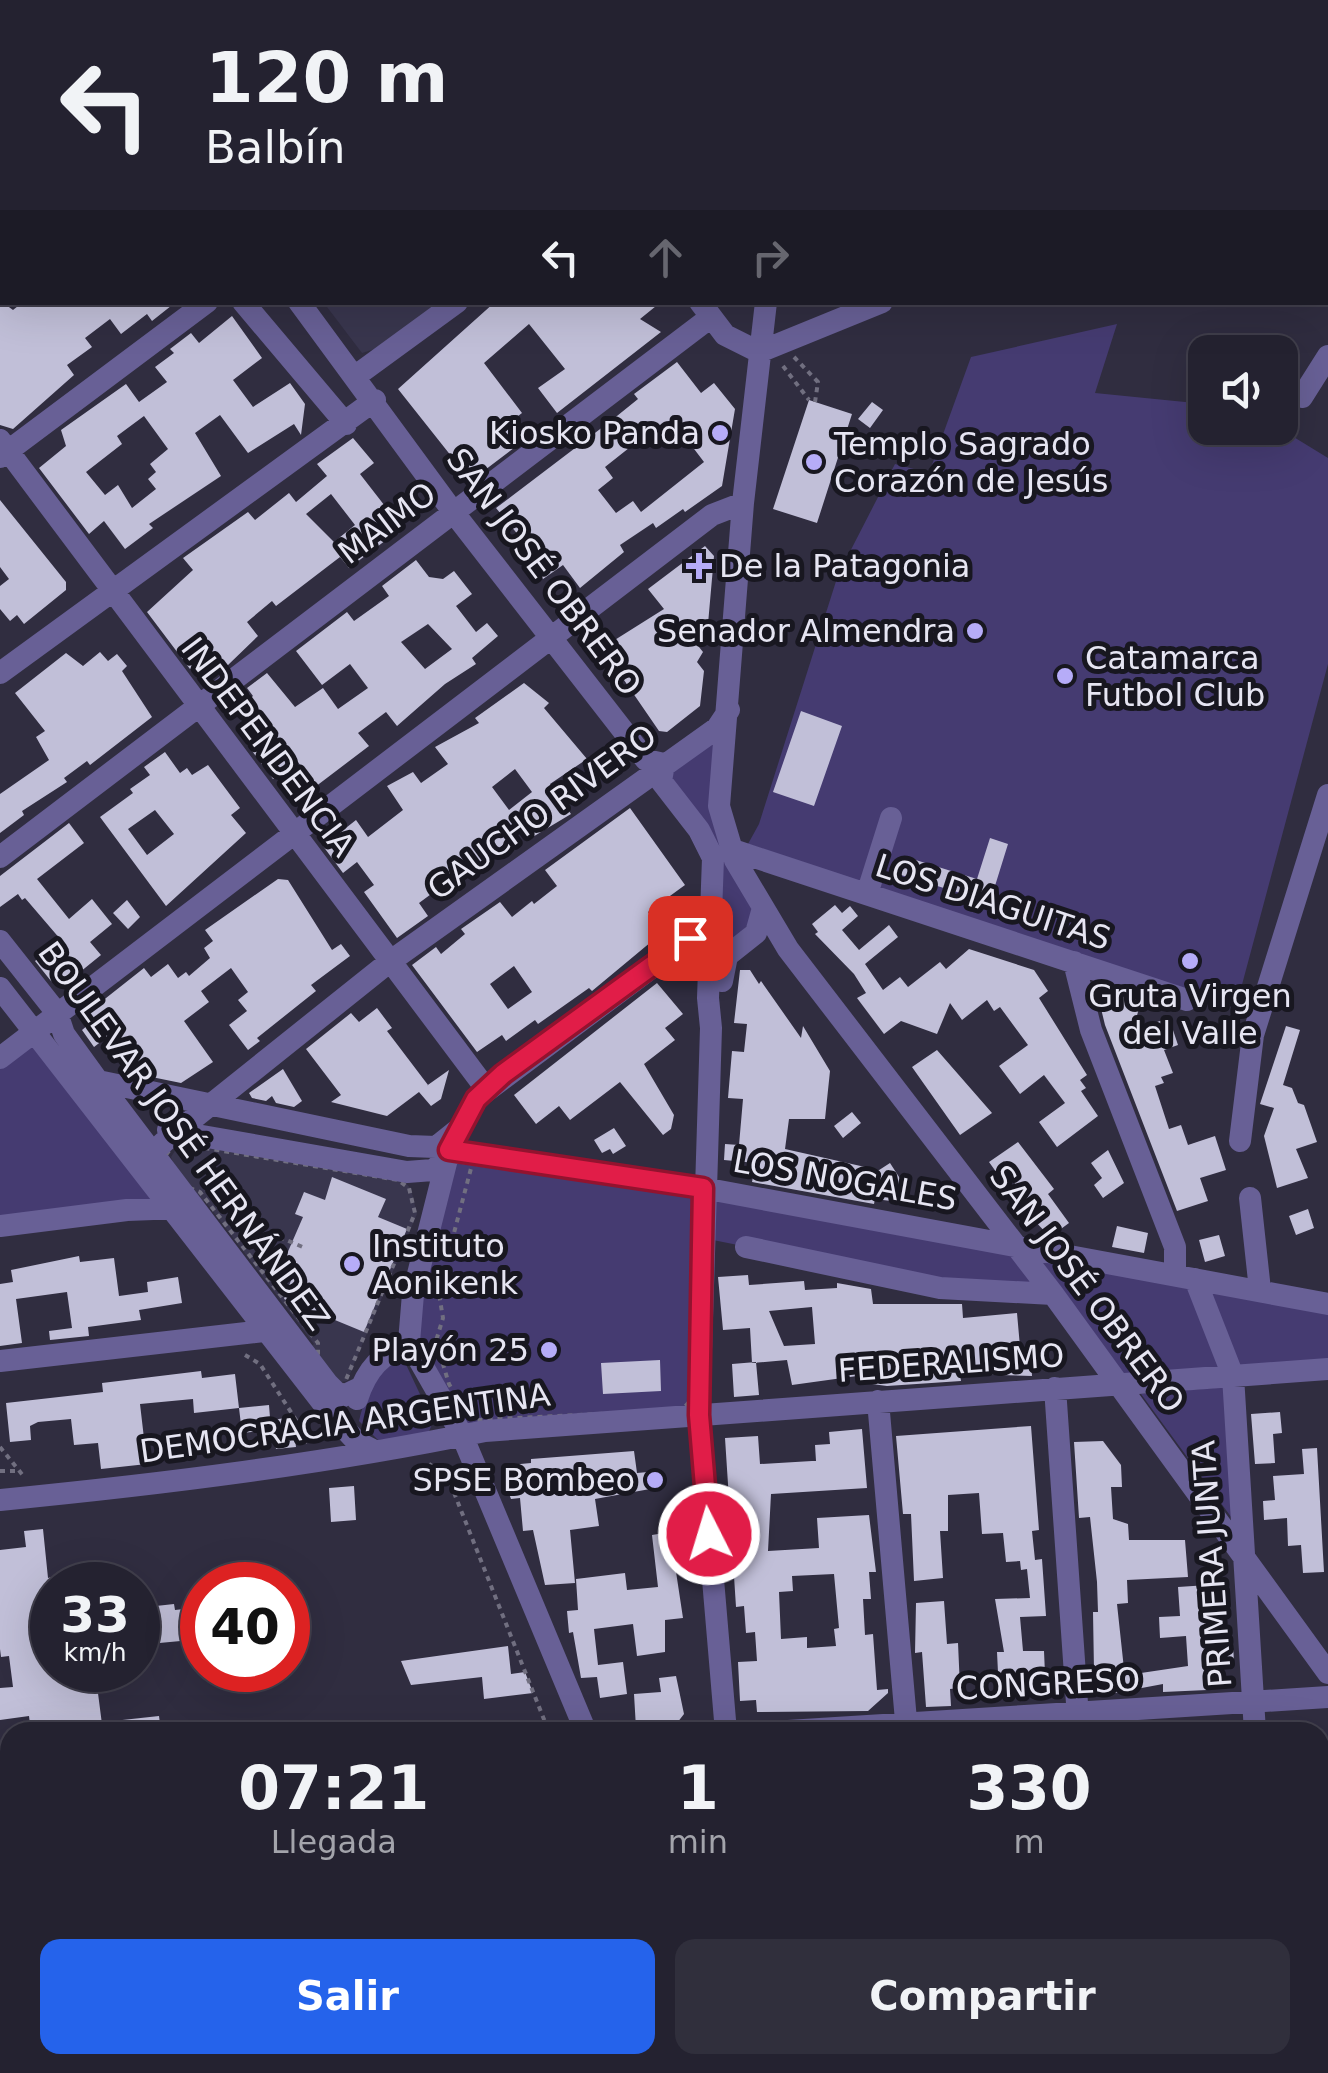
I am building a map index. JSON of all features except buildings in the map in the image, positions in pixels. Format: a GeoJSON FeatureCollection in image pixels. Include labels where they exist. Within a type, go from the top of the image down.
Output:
{"type":"FeatureCollection","features":[{"type":"Feature","properties":{"kind":"street"},"geometry":{"type":"LineString","coordinates":[[3,449],[202,305]]}},
{"type":"Feature","properties":{"kind":"street"},"geometry":{"type":"LineString","coordinates":[[247,305],[346,424]]}},
{"type":"Feature","properties":{"kind":"street","name":"SAN JOSÉ OBRERO"},"geometry":{"type":"LineString","coordinates":[[301,305],[357,375],[454,513],[646,760],[664,764]]}},
{"type":"Feature","properties":{"kind":"street"},"geometry":{"type":"LineString","coordinates":[[357,375],[453,305]]}},
{"type":"Feature","properties":{"kind":"street"},"geometry":{"type":"LineString","coordinates":[[0,1058],[712,515],[743,503],[771,349],[766,305]]}},
{"type":"Feature","properties":{"kind":"street"},"geometry":{"type":"LineString","coordinates":[[771,349],[875,305]]}},
{"type":"Feature","properties":{"kind":"street"},"geometry":{"type":"LineString","coordinates":[[712,318],[771,349]]}},
{"type":"Feature","properties":{"kind":"street","name":"MAIMO"},"geometry":{"type":"LineString","coordinates":[[0,857],[712,318]]}},
{"type":"Feature","properties":{"kind":"street"},"geometry":{"type":"LineString","coordinates":[[1302,397],[1328,356]]}},
{"type":"Feature","properties":{"kind":"street"},"geometry":{"type":"LineString","coordinates":[[0,673],[110,589],[375,400]]}},
{"type":"Feature","properties":{"kind":"street","name":"INDEPENDENCIA"},"geometry":{"type":"LineString","coordinates":[[3,449],[487,1090]]}},
{"type":"Feature","properties":{"kind":"street","name":"GAUCHO RIVERO"},"geometry":{"type":"LineString","coordinates":[[154,1151],[388,963],[664,764],[718,740],[729,710],[743,503]]}},
{"type":"Feature","properties":{"kind":"street","name":"SAN JOSÉ OBRERO"},"geometry":{"type":"LineString","coordinates":[[718,740],[719,806],[730,850],[788,949],[1119,1382],[1328,1673]]}},
{"type":"Feature","properties":{"kind":"street"},"geometry":{"type":"LineString","coordinates":[[664,764],[661,781],[699,830],[713,858],[710,912],[701,939],[711,1028],[690,1412],[715,1722]]}},
{"type":"Feature","properties":{"kind":"street"},"geometry":{"type":"LineString","coordinates":[[1240,1141],[1253,1034],[1328,795]]}},
{"type":"Feature","properties":{"kind":"street"},"geometry":{"type":"LineString","coordinates":[[867,894],[891,818]]}},
{"type":"Feature","properties":{"kind":"street","name":"LOS DIAGUITAS"},"geometry":{"type":"LineString","coordinates":[[730,850],[1187,1000]]}},
{"type":"Feature","properties":{"kind":"street"},"geometry":{"type":"LineString","coordinates":[[711,1028],[727,956],[761,925],[761,878],[778,866]]}},
{"type":"Feature","properties":{"kind":"street"},"geometry":{"type":"LineString","coordinates":[[98,1081],[409,1146],[436,1147],[461,1124],[487,1090],[701,939],[742,943],[767,933],[788,949]]}},
{"type":"Feature","properties":{"kind":"street","name":"BOULEVAR JOSÉ HERNÁNDEZ"},"geometry":{"type":"LineString","coordinates":[[0,941],[57,1013],[64,1034],[98,1081],[154,1151],[182,1208],[348,1430],[371,1449]]}},
{"type":"Feature","properties":{"kind":"street","name":"PRIMERA JUNTA"},"geometry":{"type":"LineString","coordinates":[[1074,962],[1091,1030],[1185,1277],[1232,1376],[1254,1722]]}},
{"type":"Feature","properties":{"kind":"street","name":"BOULEVAR JOSÉ HERNÁNDEZ"},"geometry":{"type":"LineString","coordinates":[[0,988],[152,1183],[182,1208]]}},
{"type":"Feature","properties":{"kind":"street"},"geometry":{"type":"LineString","coordinates":[[93,1108],[133,1124],[407,1172],[428,1185],[442,1172]]}},
{"type":"Feature","properties":{"kind":"street"},"geometry":{"type":"LineString","coordinates":[[461,1124],[442,1172],[416,1276],[409,1342],[462,1436],[582,1722]]}},
{"type":"Feature","properties":{"kind":"street"},"geometry":{"type":"LineString","coordinates":[[409,1146],[424,1153],[442,1172]]}},
{"type":"Feature","properties":{"kind":"street"},"geometry":{"type":"LineString","coordinates":[[152,1183],[145,1162],[154,1151]]}},
{"type":"Feature","properties":{"kind":"street","name":"LOS NOGALES"},"geometry":{"type":"LineString","coordinates":[[442,1172],[703,1188],[1328,1304]]}},
{"type":"Feature","properties":{"kind":"street"},"geometry":{"type":"LineString","coordinates":[[1250,1198],[1262,1270],[1260,1290]]}},
{"type":"Feature","properties":{"kind":"street"},"geometry":{"type":"LineString","coordinates":[[0,1226],[127,1210],[182,1208]]}},
{"type":"Feature","properties":{"kind":"street"},"geometry":{"type":"LineString","coordinates":[[746,1247],[940,1288],[1053,1294]]}},
{"type":"Feature","properties":{"kind":"street"},"geometry":{"type":"LineString","coordinates":[[0,1361],[276,1330]]}},
{"type":"Feature","properties":{"kind":"street","name":"BOULEVAR JOSÉ HERNÁNDEZ"},"geometry":{"type":"LineString","coordinates":[[276,1330],[334,1392],[348,1398],[360,1388]]}},
{"type":"Feature","properties":{"kind":"street"},"geometry":{"type":"LineString","coordinates":[[312,1456],[332,1455],[348,1430],[360,1388],[382,1354],[409,1342]]}},
{"type":"Feature","properties":{"kind":"street","name":"FEDERALISMO"},"geometry":{"type":"LineString","coordinates":[[690,1412],[1328,1369]]}},
{"type":"Feature","properties":{"kind":"street"},"geometry":{"type":"LineString","coordinates":[[1055,1388],[1079,1722]]}},
{"type":"Feature","properties":{"kind":"street"},"geometry":{"type":"LineString","coordinates":[[878,1401],[906,1722]]}},
{"type":"Feature","properties":{"kind":"street","name":"DEMOCRACIA ARGENTINA"},"geometry":{"type":"LineString","coordinates":[[8,1488],[690,1412]]}},
{"type":"Feature","properties":{"kind":"street","name":"CONGRESO"},"geometry":{"type":"LineString","coordinates":[[1096,1722],[1328,1697]]}},
{"type":"Feature","properties":{"kind":"path"},"geometry":{"type":"LineString","coordinates":[[771,349],[816,377],[812,401],[771,349]]}},
{"type":"Feature","properties":{"kind":"path"},"geometry":{"type":"LineString","coordinates":[[175,1143],[398,1180],[408,1188],[415,1213],[342,1387],[336,1388],[318,1364],[318,1342],[200,1192],[182,1185],[163,1159],[168,1147],[175,1143]]}},
{"type":"Feature","properties":{"kind":"path"},"geometry":{"type":"LineString","coordinates":[[474,1157],[692,1188],[700,1198],[696,1394],[690,1412],[475,1420],[466,1416],[449,1384],[436,1340],[442,1318],[440,1300],[445,1267],[474,1157]]}},
{"type":"Feature","properties":{"kind":"path"},"geometry":{"type":"LineString","coordinates":[[240,1234],[284,1240],[305,1248]]}},
{"type":"Feature","properties":{"kind":"path"},"geometry":{"type":"LineString","coordinates":[[234,1350],[260,1364],[307,1437],[312,1456]]}},
{"type":"Feature","properties":{"kind":"path"},"geometry":{"type":"LineString","coordinates":[[0,1447],[8,1488]]}},
{"type":"Feature","properties":{"kind":"path"},"geometry":{"type":"LineString","coordinates":[[432,1463],[447,1476],[546,1722]]}},
{"type":"Feature","properties":{"kind":"path"},"geometry":{"type":"LineString","coordinates":[[0,1471],[8,1488]]}},
{"type":"Feature","properties":{"kind":"path"},"geometry":{"type":"LineString","coordinates":[[8,1488],[32,1482]]}},
{"type":"Feature","properties":{"kind":"shaded area"},"geometry":{"type":"Polygon","coordinates":[[[326,305],[442,305],[378,348],[362,353],[326,305]]]}},
{"type":"Feature","properties":{"kind":"shaded area","name":"Catamarca Futbol Club"},"geometry":{"type":"Polygon","coordinates":[[[1117,324],[1095,393],[1188,402],[1188,445],[1298,445],[1298,440],[1328,458],[1328,664],[1236,1007],[748,844],[759,824],[838,575],[895,464],[929,473],[971,357],[1117,324]]]}},
{"type":"Feature","properties":{"kind":"shaded area"},"geometry":{"type":"Polygon","coordinates":[[[706,742],[717,745],[712,799],[757,917],[732,940],[720,936],[720,882],[668,771],[706,742]]]}},
{"type":"Feature","properties":{"kind":"shaded area"},"geometry":{"type":"Polygon","coordinates":[[[33,1033],[171,1209],[0,1226],[0,1058],[33,1033]]]}},
{"type":"Feature","properties":{"kind":"shaded area"},"geometry":{"type":"Polygon","coordinates":[[[193,1145],[405,1182],[411,1189],[417,1214],[347,1381],[336,1383],[310,1347],[314,1344],[205,1201],[199,1204],[179,1178],[171,1157],[178,1146],[193,1145]]]}},
{"type":"Feature","properties":{"kind":"shaded area"},"geometry":{"type":"Polygon","coordinates":[[[449,1151],[1328,1304],[1328,1369],[1119,1383],[1053,1294],[971,1292],[703,1238],[699,1415],[462,1435],[409,1342],[449,1151]]]}},
{"type":"Feature","properties":{"kind":"shaded area"},"geometry":{"type":"Polygon","coordinates":[[[403,1358],[433,1422],[427,1436],[378,1440],[359,1421],[362,1410],[379,1376],[403,1358]]]}},
{"type":"Feature","properties":{"kind":"shaded area"},"geometry":{"type":"Polygon","coordinates":[[[1227,1387],[1237,1525],[1141,1394],[1227,1387]]]}},
{"type":"Feature","properties":{"kind":"place","name":"Kiosko Panda"},"geometry":{"type":"Point","coordinates":[720,433]}},
{"type":"Feature","properties":{"kind":"place","name":"Templo Sagrado Corazón de Jesús"},"geometry":{"type":"Point","coordinates":[814,462]}},
{"type":"Feature","properties":{"kind":"place","name":"De la Patagonia"},"geometry":{"type":"Point","coordinates":[699,566]}},
{"type":"Feature","properties":{"kind":"place","name":"Senador Almendra"},"geometry":{"type":"Point","coordinates":[975,631]}},
{"type":"Feature","properties":{"kind":"place","name":"Catamarca Futbol Club"},"geometry":{"type":"Point","coordinates":[1065,676]}},
{"type":"Feature","properties":{"kind":"place","name":"Gruta Virgen del Valle"},"geometry":{"type":"Point","coordinates":[1190,961]}},
{"type":"Feature","properties":{"kind":"place","name":"Instituto Aonikenk"},"geometry":{"type":"Point","coordinates":[352,1264]}},
{"type":"Feature","properties":{"kind":"place","name":"Playón 25"},"geometry":{"type":"Point","coordinates":[549,1350]}},
{"type":"Feature","properties":{"kind":"place","name":"SPSE Bombeo"},"geometry":{"type":"Point","coordinates":[655,1480]}},
{"type":"Feature","properties":{"kind":"route"},"geometry":{"type":"LineString","coordinates":[[690,938],[503,1074],[476,1099],[449,1150],[703,1188],[699,1415],[709,1534]]}}]}
